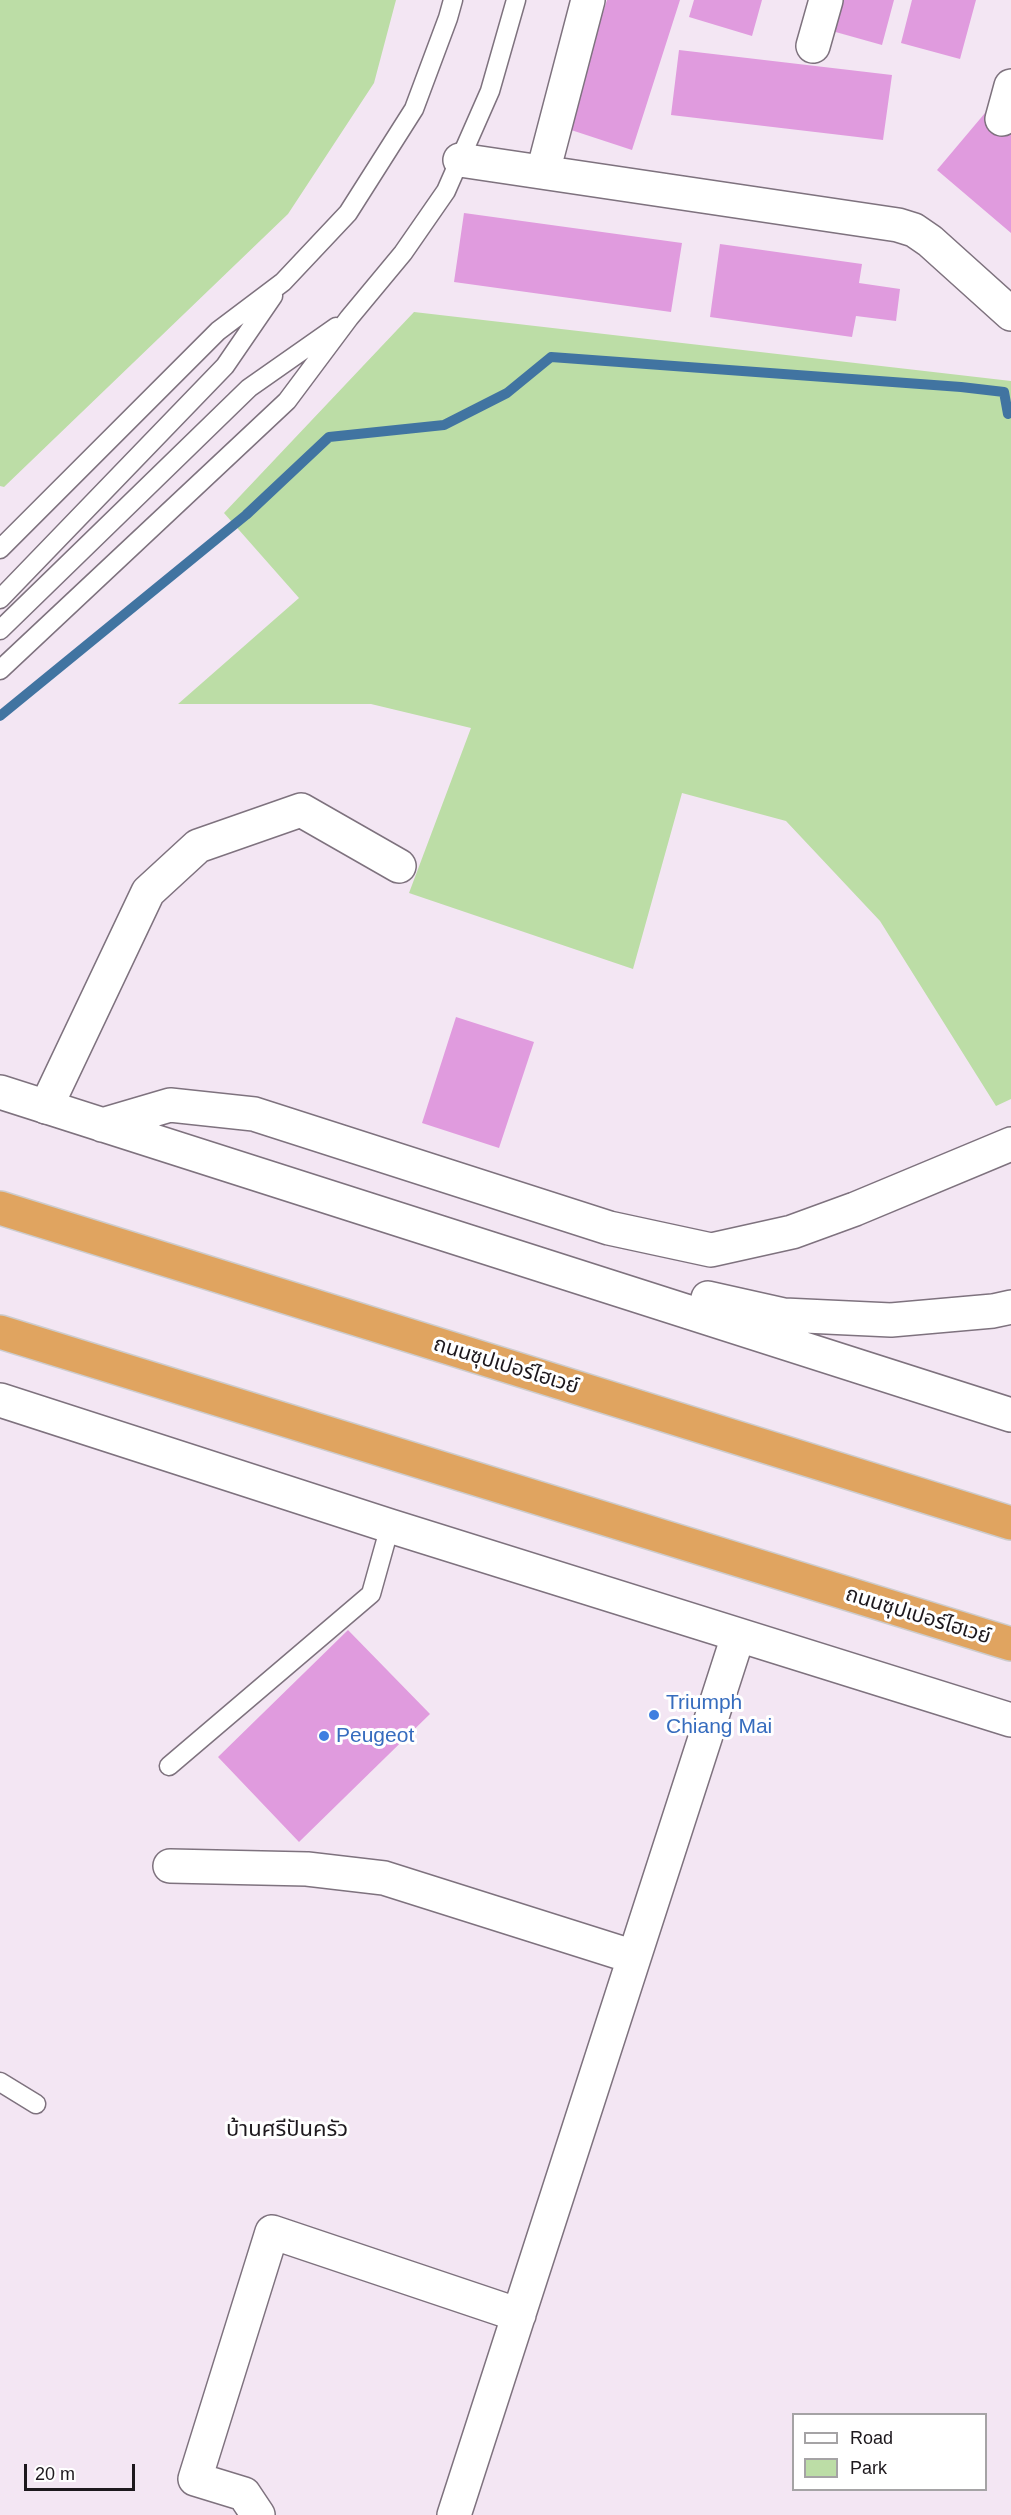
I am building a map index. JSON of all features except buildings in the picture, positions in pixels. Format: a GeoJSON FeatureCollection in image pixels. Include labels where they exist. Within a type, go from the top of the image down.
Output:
{"type":"FeatureCollection","features":[{"type":"Feature","properties":{"kind":"highway","name":"ถนนซุปเปอร์ไฮเวย์"},"geometry":{"type":"LineString","coordinates":[[0,1208],[1011,1523]]}},
{"type":"Feature","properties":{"kind":"highway","name":"ถนนซุปเปอร์ไฮเวย์"},"geometry":{"type":"LineString","coordinates":[[0,1332],[1011,1644]]}},
{"type":"Feature","properties":{"kind":"main road"},"geometry":{"type":"LineString","coordinates":[[543,172],[588,0]]}},
{"type":"Feature","properties":{"kind":"main road"},"geometry":{"type":"LineString","coordinates":[[813,46],[826,0]]}},
{"type":"Feature","properties":{"kind":"main road"},"geometry":{"type":"LineString","coordinates":[[1002,119],[1011,86]]}},
{"type":"Feature","properties":{"kind":"main road"},"geometry":{"type":"LineString","coordinates":[[460,160],[898,225],[914,230],[930,241],[1011,314]]}},
{"type":"Feature","properties":{"kind":"main road"},"geometry":{"type":"LineString","coordinates":[[46,1107],[148,892],[198,846],[301,810],[399,866]]}},
{"type":"Feature","properties":{"kind":"main road"},"geometry":{"type":"LineString","coordinates":[[0,1092],[1011,1414]]}},
{"type":"Feature","properties":{"kind":"main road"},"geometry":{"type":"LineString","coordinates":[[102,1125],[170,1105],[254,1114],[609,1228],[711,1250],[792,1232],[855,1209],[1011,1144]]}},
{"type":"Feature","properties":{"kind":"main road"},"geometry":{"type":"LineString","coordinates":[[490,1249],[784,1315],[891,1320],[993,1311],[1011,1306]]}},
{"type":"Feature","properties":{"kind":"main road"},"geometry":{"type":"LineString","coordinates":[[1,1407],[1011,1720]]}},
{"type":"Feature","properties":{"kind":"main road"},"geometry":{"type":"LineString","coordinates":[[454,2515],[738,1636]]}},
{"type":"Feature","properties":{"kind":"main road"},"geometry":{"type":"LineString","coordinates":[[170,1866],[307,1869],[384,1878],[634,1957]]}},
{"type":"Feature","properties":{"kind":"main road"},"geometry":{"type":"LineString","coordinates":[[258,2515],[244,2494],[195,2479],[272,2232],[519,2315]]}},
{"type":"Feature","properties":{"kind":"lane"},"geometry":{"type":"LineString","coordinates":[[0,599],[225,366],[283,282],[348,213],[414,109],[453,0]]}},
{"type":"Feature","properties":{"kind":"lane"},"geometry":{"type":"LineString","coordinates":[[0,670],[287,401],[349,318],[403,252],[440,199],[460,160],[490,91],[516,0]]}},
{"type":"Feature","properties":{"kind":"lane"},"geometry":{"type":"LineString","coordinates":[[0,549],[218,331],[283,282]]}},
{"type":"Feature","properties":{"kind":"lane"},"geometry":{"type":"LineString","coordinates":[[0,630],[249,388],[349,318]]}},
{"type":"Feature","properties":{"kind":"lane"},"geometry":{"type":"LineString","coordinates":[[169,1766],[371,1593],[390,1527]]}},
{"type":"Feature","properties":{"kind":"lane"},"geometry":{"type":"LineString","coordinates":[[0,2082],[36,2104]]}},
{"type":"Feature","properties":{"kind":"green space"},"geometry":{"type":"Polygon","coordinates":[[[0,0],[396,0],[374,83],[288,214],[4,487],[0,486],[0,0]]]}},
{"type":"Feature","properties":{"kind":"green space"},"geometry":{"type":"Polygon","coordinates":[[[414,312],[1011,381],[1011,1099],[996,1106],[880,921],[786,821],[682,793],[633,969],[409,893],[471,728],[371,704],[178,704],[299,598],[224,513],[414,312]]]}},
{"type":"Feature","properties":{"kind":"waterway"},"geometry":{"type":"LineString","coordinates":[[0,716],[246,515],[329,437],[444,425],[507,393],[551,357],[1004,392],[1008,414],[1011,411]]}},
{"type":"Feature","properties":{"kind":"place","name":"Triumph Chiang Mai"},"geometry":{"type":"Point","coordinates":[654,1715]}},
{"type":"Feature","properties":{"kind":"place","name":"Peugeot"},"geometry":{"type":"Point","coordinates":[324,1736]}},
{"type":"Feature","properties":{"kind":"district","name":"บ้านศรีปันครัว"},"geometry":{"type":"Point","coordinates":[287,2130]}}]}
